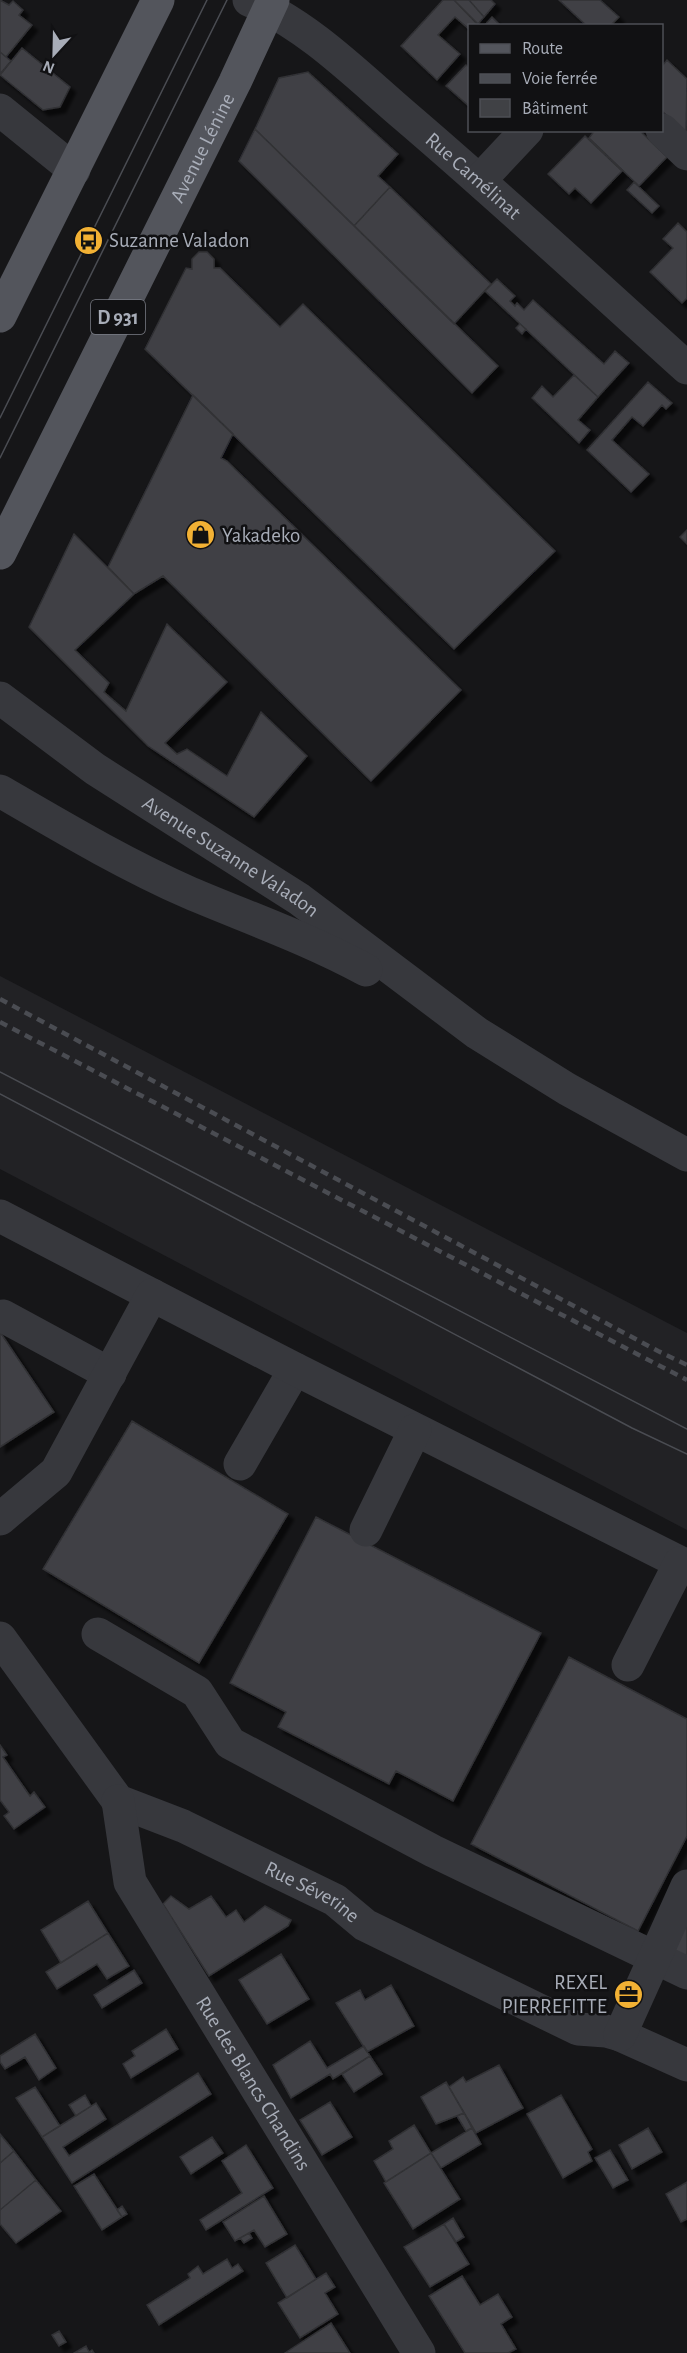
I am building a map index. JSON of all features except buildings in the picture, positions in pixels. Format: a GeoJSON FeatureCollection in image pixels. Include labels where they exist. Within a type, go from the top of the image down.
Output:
{"type":"FeatureCollection","features":[{"type":"Feature","properties":{"kind":"main road"},"geometry":{"type":"LineString","coordinates":[[0,316],[158,0]]}},
{"type":"Feature","properties":{"kind":"main road","name":"Avenue Lénine"},"geometry":{"type":"LineString","coordinates":[[0,553],[231,91],[264,3]]}},
{"type":"Feature","properties":{"kind":"street","name":"Rue Camélinat"},"geometry":{"type":"LineString","coordinates":[[264,3],[308,34],[480,180],[687,368]]}},
{"type":"Feature","properties":{"kind":"street"},"geometry":{"type":"LineString","coordinates":[[0,110],[74,170]]}},
{"type":"Feature","properties":{"kind":"street"},"geometry":{"type":"LineString","coordinates":[[663,131],[687,154]]}},
{"type":"Feature","properties":{"kind":"street"},"geometry":{"type":"LineString","coordinates":[[480,180],[525,132]]}},
{"type":"Feature","properties":{"kind":"street","name":"Avenue Suzanne Valadon"},"geometry":{"type":"LineString","coordinates":[[0,698],[95,768],[299,899],[460,1021]]}},
{"type":"Feature","properties":{"kind":"street","name":"Avenue Suzanne Valadon"},"geometry":{"type":"LineString","coordinates":[[0,791],[85,842],[189,892],[321,946],[460,1021],[567,1089],[687,1155]]}},
{"type":"Feature","properties":{"kind":"street"},"geometry":{"type":"LineString","coordinates":[[0,1216],[296,1369],[683,1564],[628,1665]]}},
{"type":"Feature","properties":{"kind":"street"},"geometry":{"type":"LineString","coordinates":[[0,1519],[56,1472],[152,1295]]}},
{"type":"Feature","properties":{"kind":"street"},"geometry":{"type":"LineString","coordinates":[[3,1316],[110,1374]]}},
{"type":"Feature","properties":{"kind":"street"},"geometry":{"type":"LineString","coordinates":[[240,1464],[296,1369]]}},
{"type":"Feature","properties":{"kind":"street"},"geometry":{"type":"LineString","coordinates":[[366,1530],[416,1430]]}},
{"type":"Feature","properties":{"kind":"street"},"geometry":{"type":"LineString","coordinates":[[98,1634],[197,1692],[230,1743],[433,1851],[687,1973]]}},
{"type":"Feature","properties":{"kind":"street"},"geometry":{"type":"LineString","coordinates":[[0,1638],[118,1802]]}},
{"type":"Feature","properties":{"kind":"street","name":"Rue Séverine"},"geometry":{"type":"LineString","coordinates":[[118,1802],[183,1826],[335,1900],[365,1925],[578,2030],[606,2031],[620,2035],[687,2065]]}},
{"type":"Feature","properties":{"kind":"street","name":"Rue des Blancs Chandins"},"geometry":{"type":"LineString","coordinates":[[118,1802],[130,1882],[419,2353]]}},
{"type":"Feature","properties":{"kind":"street"},"geometry":{"type":"LineString","coordinates":[[620,2035],[687,1886]]}},
{"type":"Feature","properties":{"kind":"shaded area"},"geometry":{"type":"Polygon","coordinates":[[[0,976],[687,1333],[687,1530],[0,1169],[0,976]]]}},
{"type":"Feature","properties":{"kind":"tram line"},"geometry":{"type":"LineString","coordinates":[[0,418],[207,0]]}},
{"type":"Feature","properties":{"kind":"tram line"},"geometry":{"type":"LineString","coordinates":[[0,458],[227,0]]}},
{"type":"Feature","properties":{"kind":"tram line"},"geometry":{"type":"LineString","coordinates":[[0,1072],[687,1429]]}},
{"type":"Feature","properties":{"kind":"tram line"},"geometry":{"type":"LineString","coordinates":[[0,1094],[632,1428],[687,1454]]}},
{"type":"Feature","properties":{"kind":"railway"},"geometry":{"type":"LineString","coordinates":[[0,999],[687,1365]]}},
{"type":"Feature","properties":{"kind":"railway"},"geometry":{"type":"LineString","coordinates":[[0,1022],[687,1380]]}},
{"type":"Feature","properties":{"kind":"place","name":"Suzanne Valadon"},"geometry":{"type":"Point","coordinates":[88,240]}},
{"type":"Feature","properties":{"kind":"place","name":"Yakadeko"},"geometry":{"type":"Point","coordinates":[201,535]}},
{"type":"Feature","properties":{"kind":"place","name":"REXEL PIERREFITTE"},"geometry":{"type":"Point","coordinates":[628,1994]}}]}
